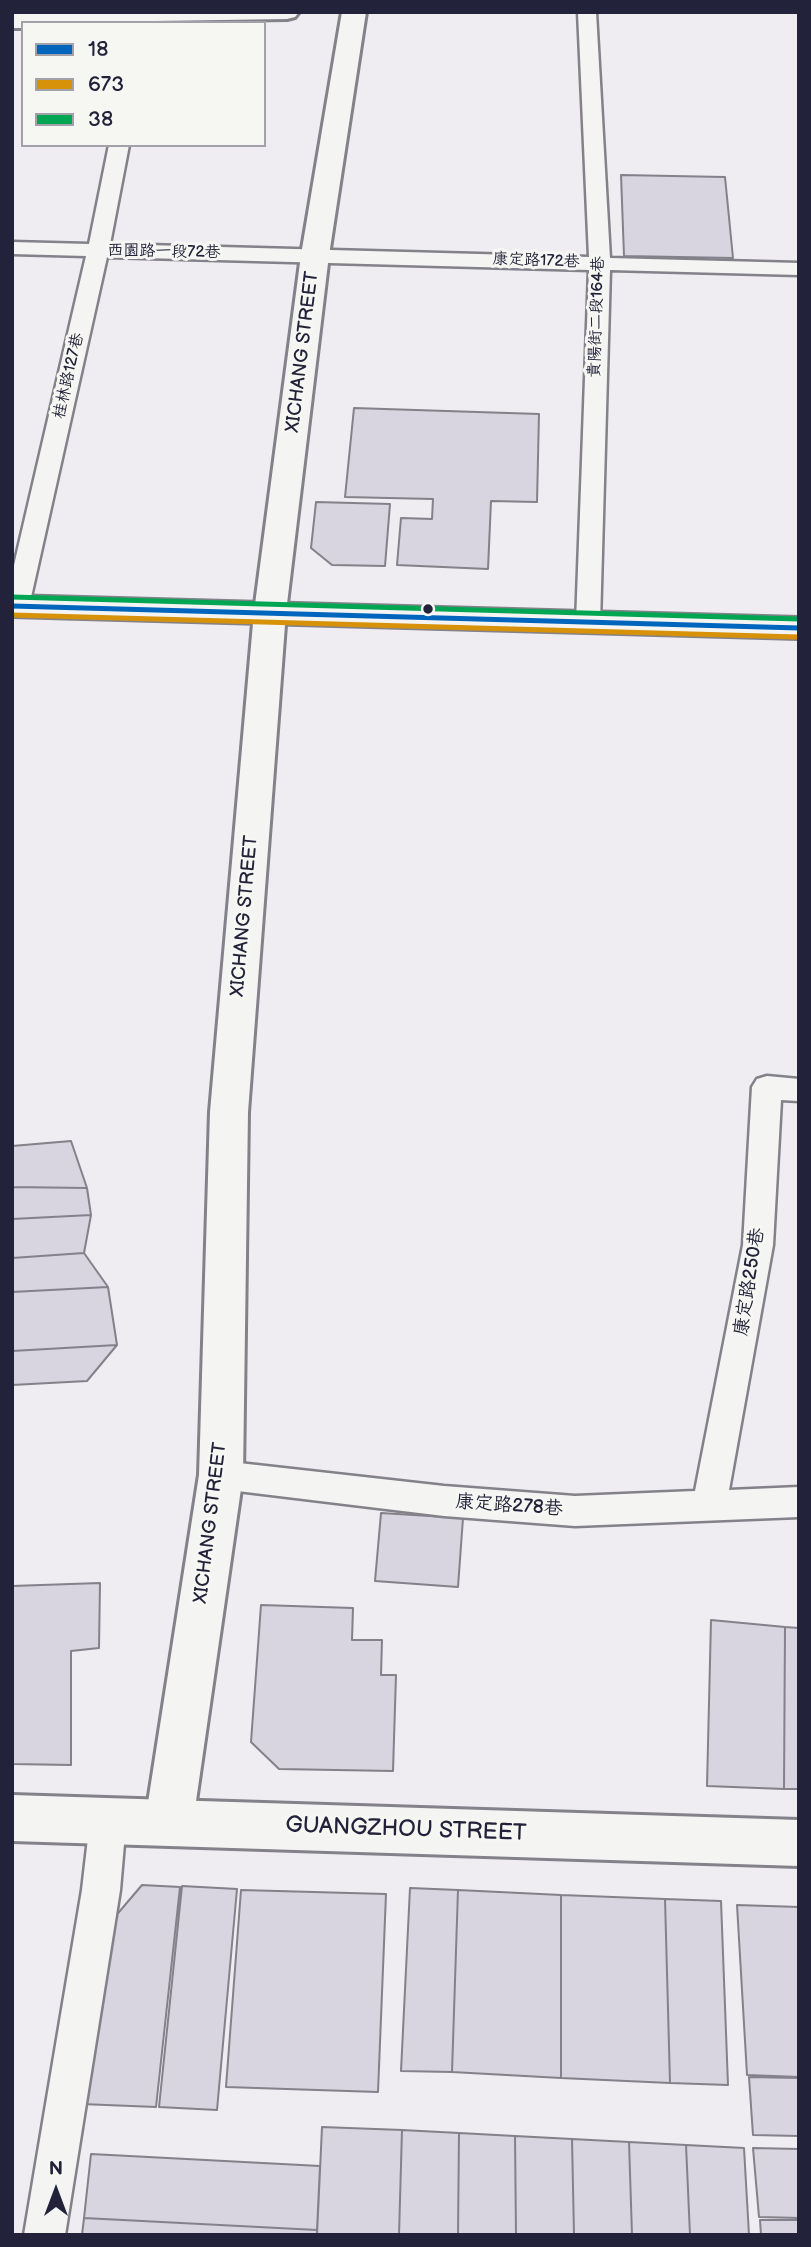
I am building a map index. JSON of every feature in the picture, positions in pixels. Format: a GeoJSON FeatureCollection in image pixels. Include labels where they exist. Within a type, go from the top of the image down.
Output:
{"type":"FeatureCollection","features":[{"type":"Feature","properties":{"kind":"street"},"geometry":{"type":"LineString","coordinates":[[78,21],[287,12]]}},
{"type":"Feature","properties":{"kind":"street","name":"XICHANG STREET"},"geometry":{"type":"LineString","coordinates":[[169,1822],[221,1475],[229,1112],[270,612],[315,255],[354,12]]}},
{"type":"Feature","properties":{"kind":"street"},"geometry":{"type":"LineString","coordinates":[[14,606],[799,628]]}},
{"type":"Feature","properties":{"kind":"street","name":"GUANGZHOU STREET"},"geometry":{"type":"LineString","coordinates":[[12,1818],[799,1843]]}},
{"type":"Feature","properties":{"kind":"lane","name":"貴陽街二段164巷"},"geometry":{"type":"LineString","coordinates":[[587,12],[600,263],[588,623]]}},
{"type":"Feature","properties":{"kind":"lane","name":"桂林路127巷"},"geometry":{"type":"LineString","coordinates":[[14,606],[99,251],[119,147]]}},
{"type":"Feature","properties":{"kind":"lane","name":"西園路一段72巷"},"geometry":{"type":"LineString","coordinates":[[12,248],[315,255]]}},
{"type":"Feature","properties":{"kind":"lane","name":"康定路172巷"},"geometry":{"type":"LineString","coordinates":[[315,255],[799,269]]}},
{"type":"Feature","properties":{"kind":"lane","name":"康定路250巷"},"geometry":{"type":"LineString","coordinates":[[709,1506],[758,1245],[767,1087],[799,1090]]}},
{"type":"Feature","properties":{"kind":"lane","name":"康定路278巷"},"geometry":{"type":"LineString","coordinates":[[221,1475],[444,1501],[575,1511],[799,1502]]}},
{"type":"Feature","properties":{"kind":"lane"},"geometry":{"type":"LineString","coordinates":[[44,2235],[101,1890],[108,1821]]}},
{"type":"Feature","properties":{"kind":"building"},"geometry":{"type":"Polygon","coordinates":[[[621,175],[725,177],[733,258],[624,256],[621,175]]]}},
{"type":"Feature","properties":{"kind":"building"},"geometry":{"type":"Polygon","coordinates":[[[354,408],[539,414],[537,502],[491,501],[488,569],[397,565],[401,518],[432,519],[433,499],[345,497],[354,408]]]}},
{"type":"Feature","properties":{"kind":"building"},"geometry":{"type":"Polygon","coordinates":[[[316,502],[390,504],[385,566],[332,565],[311,548],[316,502]]]}},
{"type":"Feature","properties":{"kind":"building"},"geometry":{"type":"Polygon","coordinates":[[[71,1141],[87,1188],[12,1187],[12,1146],[71,1141]]]}},
{"type":"Feature","properties":{"kind":"building"},"geometry":{"type":"Polygon","coordinates":[[[12,1187],[87,1188],[91,1215],[12,1219],[12,1187]]]}},
{"type":"Feature","properties":{"kind":"building"},"geometry":{"type":"Polygon","coordinates":[[[91,1215],[84,1253],[12,1258],[12,1219],[91,1215]]]}},
{"type":"Feature","properties":{"kind":"building"},"geometry":{"type":"Polygon","coordinates":[[[84,1253],[108,1287],[12,1292],[12,1258],[84,1253]]]}},
{"type":"Feature","properties":{"kind":"building"},"geometry":{"type":"Polygon","coordinates":[[[108,1287],[117,1345],[12,1351],[12,1292],[108,1287]]]}},
{"type":"Feature","properties":{"kind":"building"},"geometry":{"type":"Polygon","coordinates":[[[117,1345],[87,1381],[12,1385],[12,1351],[117,1345]]]}},
{"type":"Feature","properties":{"kind":"building"},"geometry":{"type":"Polygon","coordinates":[[[381,1513],[463,1518],[458,1587],[375,1581],[381,1513]]]}},
{"type":"Feature","properties":{"kind":"building"},"geometry":{"type":"Polygon","coordinates":[[[100,1583],[99,1648],[71,1651],[71,1765],[12,1764],[12,1586],[100,1583]]]}},
{"type":"Feature","properties":{"kind":"building"},"geometry":{"type":"Polygon","coordinates":[[[261,1605],[353,1608],[352,1640],[382,1640],[381,1675],[396,1675],[393,1771],[279,1769],[251,1742],[261,1605]]]}},
{"type":"Feature","properties":{"kind":"building"},"geometry":{"type":"Polygon","coordinates":[[[711,1620],[785,1627],[784,1789],[707,1786],[711,1620]]]}},
{"type":"Feature","properties":{"kind":"building"},"geometry":{"type":"Polygon","coordinates":[[[785,1627],[799,1628],[799,1789],[784,1789],[785,1627]]]}},
{"type":"Feature","properties":{"kind":"building"},"geometry":{"type":"Polygon","coordinates":[[[142,1885],[180,1887],[156,2107],[81,2104],[102,1932],[142,1885]]]}},
{"type":"Feature","properties":{"kind":"building"},"geometry":{"type":"Polygon","coordinates":[[[182,1886],[237,1889],[217,2110],[159,2107],[182,1886]]]}},
{"type":"Feature","properties":{"kind":"building"},"geometry":{"type":"Polygon","coordinates":[[[410,1888],[458,1890],[452,2072],[401,2071],[410,1888]]]}},
{"type":"Feature","properties":{"kind":"building"},"geometry":{"type":"Polygon","coordinates":[[[241,1890],[386,1894],[378,2092],[226,2087],[241,1890]]]}},
{"type":"Feature","properties":{"kind":"building"},"geometry":{"type":"Polygon","coordinates":[[[458,1890],[561,1895],[561,2078],[452,2072],[458,1890]]]}},
{"type":"Feature","properties":{"kind":"building"},"geometry":{"type":"Polygon","coordinates":[[[561,1895],[665,1899],[670,2083],[561,2078],[561,1895]]]}},
{"type":"Feature","properties":{"kind":"building"},"geometry":{"type":"Polygon","coordinates":[[[665,1899],[721,1901],[728,2085],[670,2083],[665,1899]]]}},
{"type":"Feature","properties":{"kind":"building"},"geometry":{"type":"Polygon","coordinates":[[[737,1905],[799,1907],[799,2077],[747,2075],[737,1905]]]}},
{"type":"Feature","properties":{"kind":"building"},"geometry":{"type":"Polygon","coordinates":[[[749,2077],[799,2078],[799,2136],[753,2135],[749,2077]]]}},
{"type":"Feature","properties":{"kind":"building"},"geometry":{"type":"Polygon","coordinates":[[[322,2127],[402,2130],[399,2235],[317,2235],[322,2127]]]}},
{"type":"Feature","properties":{"kind":"building"},"geometry":{"type":"Polygon","coordinates":[[[402,2130],[459,2133],[458,2235],[399,2235],[402,2130]]]}},
{"type":"Feature","properties":{"kind":"building"},"geometry":{"type":"Polygon","coordinates":[[[459,2133],[515,2136],[516,2235],[458,2235],[459,2133]]]}},
{"type":"Feature","properties":{"kind":"building"},"geometry":{"type":"Polygon","coordinates":[[[515,2136],[572,2139],[574,2235],[516,2235],[515,2136]]]}},
{"type":"Feature","properties":{"kind":"building"},"geometry":{"type":"Polygon","coordinates":[[[572,2139],[629,2142],[632,2235],[574,2235],[572,2139]]]}},
{"type":"Feature","properties":{"kind":"building"},"geometry":{"type":"Polygon","coordinates":[[[629,2142],[686,2145],[690,2235],[632,2235],[629,2142]]]}},
{"type":"Feature","properties":{"kind":"building"},"geometry":{"type":"Polygon","coordinates":[[[686,2145],[744,2148],[749,2235],[690,2235],[686,2145]]]}},
{"type":"Feature","properties":{"kind":"building"},"geometry":{"type":"Polygon","coordinates":[[[753,2148],[799,2149],[799,2218],[759,2217],[753,2148]]]}},
{"type":"Feature","properties":{"kind":"building"},"geometry":{"type":"Polygon","coordinates":[[[91,2154],[320,2166],[317,2230],[84,2218],[91,2154]]]}},
{"type":"Feature","properties":{"kind":"building"},"geometry":{"type":"Polygon","coordinates":[[[84,2218],[317,2230],[317,2235],[82,2235],[84,2218]]]}},
{"type":"Feature","properties":{"kind":"building"},"geometry":{"type":"Polygon","coordinates":[[[760,2220],[799,2220],[799,2235],[761,2235],[760,2220]]]}},
{"type":"Feature","properties":{"kind":"transit line","name":"38"},"geometry":{"type":"LineString","coordinates":[[12,597],[799,619]]}},
{"type":"Feature","properties":{"kind":"transit line","name":"18"},"geometry":{"type":"LineString","coordinates":[[12,606],[799,628]]}},
{"type":"Feature","properties":{"kind":"transit line","name":"673"},"geometry":{"type":"LineString","coordinates":[[12,615],[799,637]]}}]}
